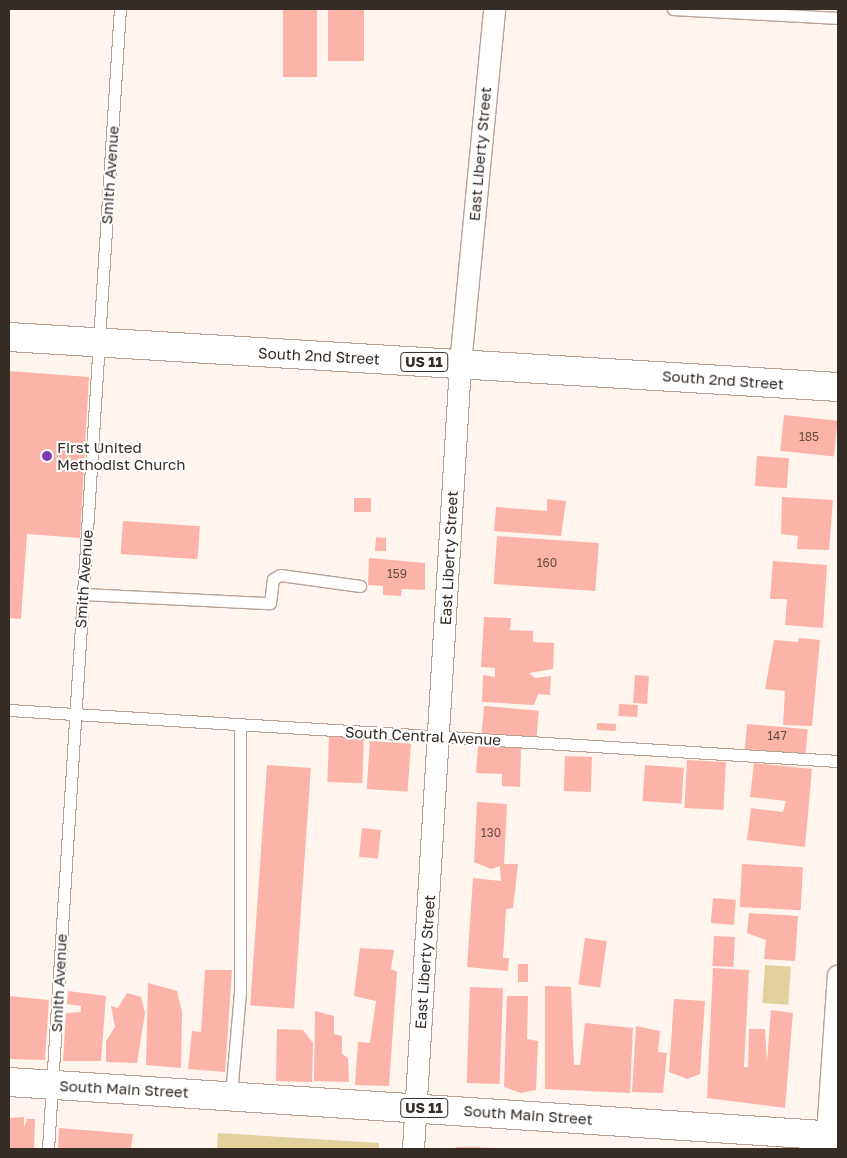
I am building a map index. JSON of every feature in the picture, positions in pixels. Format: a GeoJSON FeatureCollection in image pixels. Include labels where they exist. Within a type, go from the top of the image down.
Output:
{"type":"FeatureCollection","features":[{"type":"Feature","properties":{"kind":"main road","name":"South 2nd Street"},"geometry":{"type":"LineString","coordinates":[[9,338],[838,387]]}},
{"type":"Feature","properties":{"kind":"main road","name":"South Main Street"},"geometry":{"type":"LineString","coordinates":[[9,1082],[416,1107],[830,1140]]}},
{"type":"Feature","properties":{"kind":"street","name":"East Liberty Street"},"geometry":{"type":"LineString","coordinates":[[413,1149],[440,736],[460,364],[494,9]]}},
{"type":"Feature","properties":{"kind":"street"},"geometry":{"type":"LineString","coordinates":[[830,1140],[838,975]]}},
{"type":"Feature","properties":{"kind":"lane","name":"Smith Avenue"},"geometry":{"type":"LineString","coordinates":[[48,1149],[120,9]]}},
{"type":"Feature","properties":{"kind":"lane"},"geometry":{"type":"LineString","coordinates":[[674,9],[838,18]]}},
{"type":"Feature","properties":{"kind":"lane"},"geometry":{"type":"LineString","coordinates":[[83,594],[270,603],[273,579],[280,574],[360,586]]}},
{"type":"Feature","properties":{"kind":"lane","name":"South Central Avenue"},"geometry":{"type":"LineString","coordinates":[[9,710],[838,761]]}},
{"type":"Feature","properties":{"kind":"lane"},"geometry":{"type":"LineString","coordinates":[[231,1095],[240,992],[240,725]]}},
{"type":"Feature","properties":{"kind":"shaded area"},"geometry":{"type":"Polygon","coordinates":[[[765,965],[791,967],[788,1005],[762,1003],[765,965]]]}},
{"type":"Feature","properties":{"kind":"shaded area"},"geometry":{"type":"Polygon","coordinates":[[[218,1133],[379,1143],[379,1149],[217,1149],[218,1133]]]}},
{"type":"Feature","properties":{"kind":"building"},"geometry":{"type":"Polygon","coordinates":[[[283,9],[317,9],[317,77],[283,77],[283,9]]]}},
{"type":"Feature","properties":{"kind":"building"},"geometry":{"type":"Polygon","coordinates":[[[328,9],[364,9],[364,61],[328,61],[328,9]]]}},
{"type":"Feature","properties":{"kind":"building","name":"First United Methodist Church"},"geometry":{"type":"Polygon","coordinates":[[[9,371],[89,377],[80,538],[27,534],[21,619],[9,618],[9,371]]]}},
{"type":"Feature","properties":{"kind":"building"},"geometry":{"type":"Polygon","coordinates":[[[784,415],[838,421],[834,456],[780,451],[784,415]]]}},
{"type":"Feature","properties":{"kind":"building"},"geometry":{"type":"Polygon","coordinates":[[[757,456],[789,458],[787,488],[755,486],[757,456]]]}},
{"type":"Feature","properties":{"kind":"building"},"geometry":{"type":"Polygon","coordinates":[[[782,497],[833,500],[829,550],[797,549],[798,536],[781,534],[782,497]]]}},
{"type":"Feature","properties":{"kind":"building"},"geometry":{"type":"Polygon","coordinates":[[[354,498],[371,498],[371,512],[354,512],[354,498]]]}},
{"type":"Feature","properties":{"kind":"building"},"geometry":{"type":"Polygon","coordinates":[[[547,499],[566,501],[561,536],[494,531],[496,507],[547,511],[547,499]]]}},
{"type":"Feature","properties":{"kind":"building"},"geometry":{"type":"Polygon","coordinates":[[[123,521],[200,526],[198,559],[121,554],[123,521]]]}},
{"type":"Feature","properties":{"kind":"building"},"geometry":{"type":"Polygon","coordinates":[[[497,536],[599,543],[595,591],[494,584],[497,536]]]}},
{"type":"Feature","properties":{"kind":"building"},"geometry":{"type":"Polygon","coordinates":[[[376,537],[386,538],[386,551],[375,551],[376,537]]]}},
{"type":"Feature","properties":{"kind":"building"},"geometry":{"type":"Polygon","coordinates":[[[369,558],[425,563],[425,590],[402,589],[401,596],[383,595],[383,586],[368,585],[369,558]]]}},
{"type":"Feature","properties":{"kind":"building"},"geometry":{"type":"Polygon","coordinates":[[[773,561],[827,565],[823,628],[785,625],[787,599],[770,599],[773,561]]]}},
{"type":"Feature","properties":{"kind":"building"},"geometry":{"type":"Polygon","coordinates":[[[484,617],[511,618],[510,630],[533,631],[533,642],[554,643],[553,669],[529,673],[535,678],[551,676],[550,695],[538,694],[534,705],[482,702],[483,675],[495,677],[495,668],[481,667],[484,617]]]}},
{"type":"Feature","properties":{"kind":"building"},"geometry":{"type":"Polygon","coordinates":[[[799,638],[820,640],[812,726],[783,725],[785,691],[765,689],[774,640],[798,642],[799,638]]]}},
{"type":"Feature","properties":{"kind":"building"},"geometry":{"type":"Polygon","coordinates":[[[635,675],[649,676],[647,704],[633,703],[635,675]]]}},
{"type":"Feature","properties":{"kind":"building"},"geometry":{"type":"Polygon","coordinates":[[[619,704],[638,705],[637,717],[618,716],[619,704]]]}},
{"type":"Feature","properties":{"kind":"building"},"geometry":{"type":"Polygon","coordinates":[[[484,706],[539,711],[536,738],[482,733],[484,706]]]}},
{"type":"Feature","properties":{"kind":"building"},"geometry":{"type":"Polygon","coordinates":[[[597,723],[616,724],[616,731],[597,730],[597,723]]]}},
{"type":"Feature","properties":{"kind":"building"},"geometry":{"type":"Polygon","coordinates":[[[747,724],[808,729],[806,754],[745,749],[747,724]]]}},
{"type":"Feature","properties":{"kind":"building"},"geometry":{"type":"Polygon","coordinates":[[[329,735],[364,736],[362,783],[327,782],[329,735]]]}},
{"type":"Feature","properties":{"kind":"building"},"geometry":{"type":"Polygon","coordinates":[[[370,741],[411,744],[408,792],[367,789],[370,741]]]}},
{"type":"Feature","properties":{"kind":"building"},"geometry":{"type":"Polygon","coordinates":[[[478,746],[521,748],[520,787],[502,786],[502,774],[476,773],[478,746]]]}},
{"type":"Feature","properties":{"kind":"building"},"geometry":{"type":"Polygon","coordinates":[[[565,756],[592,757],[591,792],[564,791],[565,756]]]}},
{"type":"Feature","properties":{"kind":"building"},"geometry":{"type":"Polygon","coordinates":[[[687,760],[726,762],[723,810],[684,808],[687,760]]]}},
{"type":"Feature","properties":{"kind":"building"},"geometry":{"type":"Polygon","coordinates":[[[754,763],[812,769],[805,847],[747,840],[751,808],[783,812],[786,801],[750,797],[754,763]]]}},
{"type":"Feature","properties":{"kind":"building"},"geometry":{"type":"Polygon","coordinates":[[[267,765],[311,768],[294,1008],[250,1005],[267,765]]]}},
{"type":"Feature","properties":{"kind":"building"},"geometry":{"type":"Polygon","coordinates":[[[645,765],[684,768],[681,804],[642,801],[645,765]]]}},
{"type":"Feature","properties":{"kind":"building"},"geometry":{"type":"Polygon","coordinates":[[[477,802],[507,804],[504,864],[518,864],[513,908],[506,909],[503,958],[509,958],[508,971],[467,967],[473,878],[501,881],[500,866],[491,869],[474,862],[477,802]]]}},
{"type":"Feature","properties":{"kind":"building"},"geometry":{"type":"Polygon","coordinates":[[[362,828],[381,830],[378,859],[359,857],[362,828]]]}},
{"type":"Feature","properties":{"kind":"building"},"geometry":{"type":"Polygon","coordinates":[[[742,864],[803,867],[801,910],[740,907],[742,864]]]}},
{"type":"Feature","properties":{"kind":"building"},"geometry":{"type":"Polygon","coordinates":[[[713,898],[736,900],[734,925],[711,923],[713,898]]]}},
{"type":"Feature","properties":{"kind":"building"},"geometry":{"type":"Polygon","coordinates":[[[749,913],[798,916],[795,961],[764,959],[766,940],[747,933],[749,913]]]}},
{"type":"Feature","properties":{"kind":"building"},"geometry":{"type":"Polygon","coordinates":[[[714,936],[735,937],[733,967],[712,966],[714,936]]]}},
{"type":"Feature","properties":{"kind":"building"},"geometry":{"type":"Polygon","coordinates":[[[585,938],[607,941],[600,988],[578,985],[585,938]]]}},
{"type":"Feature","properties":{"kind":"building"},"geometry":{"type":"Polygon","coordinates":[[[360,948],[394,950],[391,969],[397,972],[389,1086],[355,1085],[358,1042],[370,1043],[376,1001],[354,996],[360,948]]]}},
{"type":"Feature","properties":{"kind":"building"},"geometry":{"type":"Polygon","coordinates":[[[518,964],[528,964],[528,982],[518,982],[518,964]]]}},
{"type":"Feature","properties":{"kind":"building"},"geometry":{"type":"Polygon","coordinates":[[[713,968],[749,970],[744,1067],[748,1067],[749,1029],[765,1029],[767,1062],[771,1010],[793,1013],[785,1108],[707,1098],[713,968]]]}},
{"type":"Feature","properties":{"kind":"building"},"geometry":{"type":"Polygon","coordinates":[[[205,970],[232,970],[225,1072],[188,1069],[192,1031],[201,1032],[205,970]]]}},
{"type":"Feature","properties":{"kind":"building"},"geometry":{"type":"Polygon","coordinates":[[[148,983],[177,991],[182,1012],[181,1068],[146,1065],[148,983]]]}},
{"type":"Feature","properties":{"kind":"building"},"geometry":{"type":"Polygon","coordinates":[[[545,986],[571,987],[574,1065],[580,1065],[585,1023],[633,1028],[630,1093],[545,1089],[545,986]]]}},
{"type":"Feature","properties":{"kind":"building"},"geometry":{"type":"Polygon","coordinates":[[[470,987],[503,988],[500,1084],[467,1083],[470,987]]]}},
{"type":"Feature","properties":{"kind":"building"},"geometry":{"type":"Polygon","coordinates":[[[68,991],[106,996],[101,1061],[63,1061],[66,1013],[81,1012],[81,1006],[67,1004],[68,991]]]}},
{"type":"Feature","properties":{"kind":"building"},"geometry":{"type":"Polygon","coordinates":[[[127,993],[141,997],[145,1013],[137,1063],[106,1062],[106,1041],[115,1027],[111,1006],[118,1008],[127,993]]]}},
{"type":"Feature","properties":{"kind":"building"},"geometry":{"type":"Polygon","coordinates":[[[9,996],[49,1000],[45,1060],[9,1059],[9,996]]]}},
{"type":"Feature","properties":{"kind":"building"},"geometry":{"type":"Polygon","coordinates":[[[507,996],[528,996],[527,1039],[538,1041],[536,1090],[521,1093],[504,1087],[507,996]]]}},
{"type":"Feature","properties":{"kind":"building"},"geometry":{"type":"Polygon","coordinates":[[[674,999],[705,1001],[700,1074],[687,1079],[669,1072],[674,999]]]}},
{"type":"Feature","properties":{"kind":"building"},"geometry":{"type":"Polygon","coordinates":[[[315,1011],[334,1016],[334,1034],[342,1036],[342,1054],[348,1058],[349,1082],[314,1081],[315,1011]]]}},
{"type":"Feature","properties":{"kind":"building"},"geometry":{"type":"Polygon","coordinates":[[[636,1026],[660,1031],[658,1052],[667,1053],[663,1093],[632,1092],[636,1026]]]}},
{"type":"Feature","properties":{"kind":"building"},"geometry":{"type":"Polygon","coordinates":[[[277,1029],[303,1030],[313,1043],[312,1082],[276,1081],[277,1029]]]}},
{"type":"Feature","properties":{"kind":"building"},"geometry":{"type":"Polygon","coordinates":[[[24,1117],[24,1128],[27,1119],[35,1119],[34,1149],[9,1149],[9,1118],[24,1117]]]}},
{"type":"Feature","properties":{"kind":"building"},"geometry":{"type":"Polygon","coordinates":[[[59,1128],[133,1134],[131,1149],[58,1149],[59,1128]]]}},
{"type":"Feature","properties":{"kind":"building"},"geometry":{"type":"Polygon","coordinates":[[[456,1147],[495,1147],[456,1149],[456,1147]]]}},
{"type":"Feature","properties":{"kind":"place","name":"First United Methodist Church"},"geometry":{"type":"Point","coordinates":[47,456]}}]}
